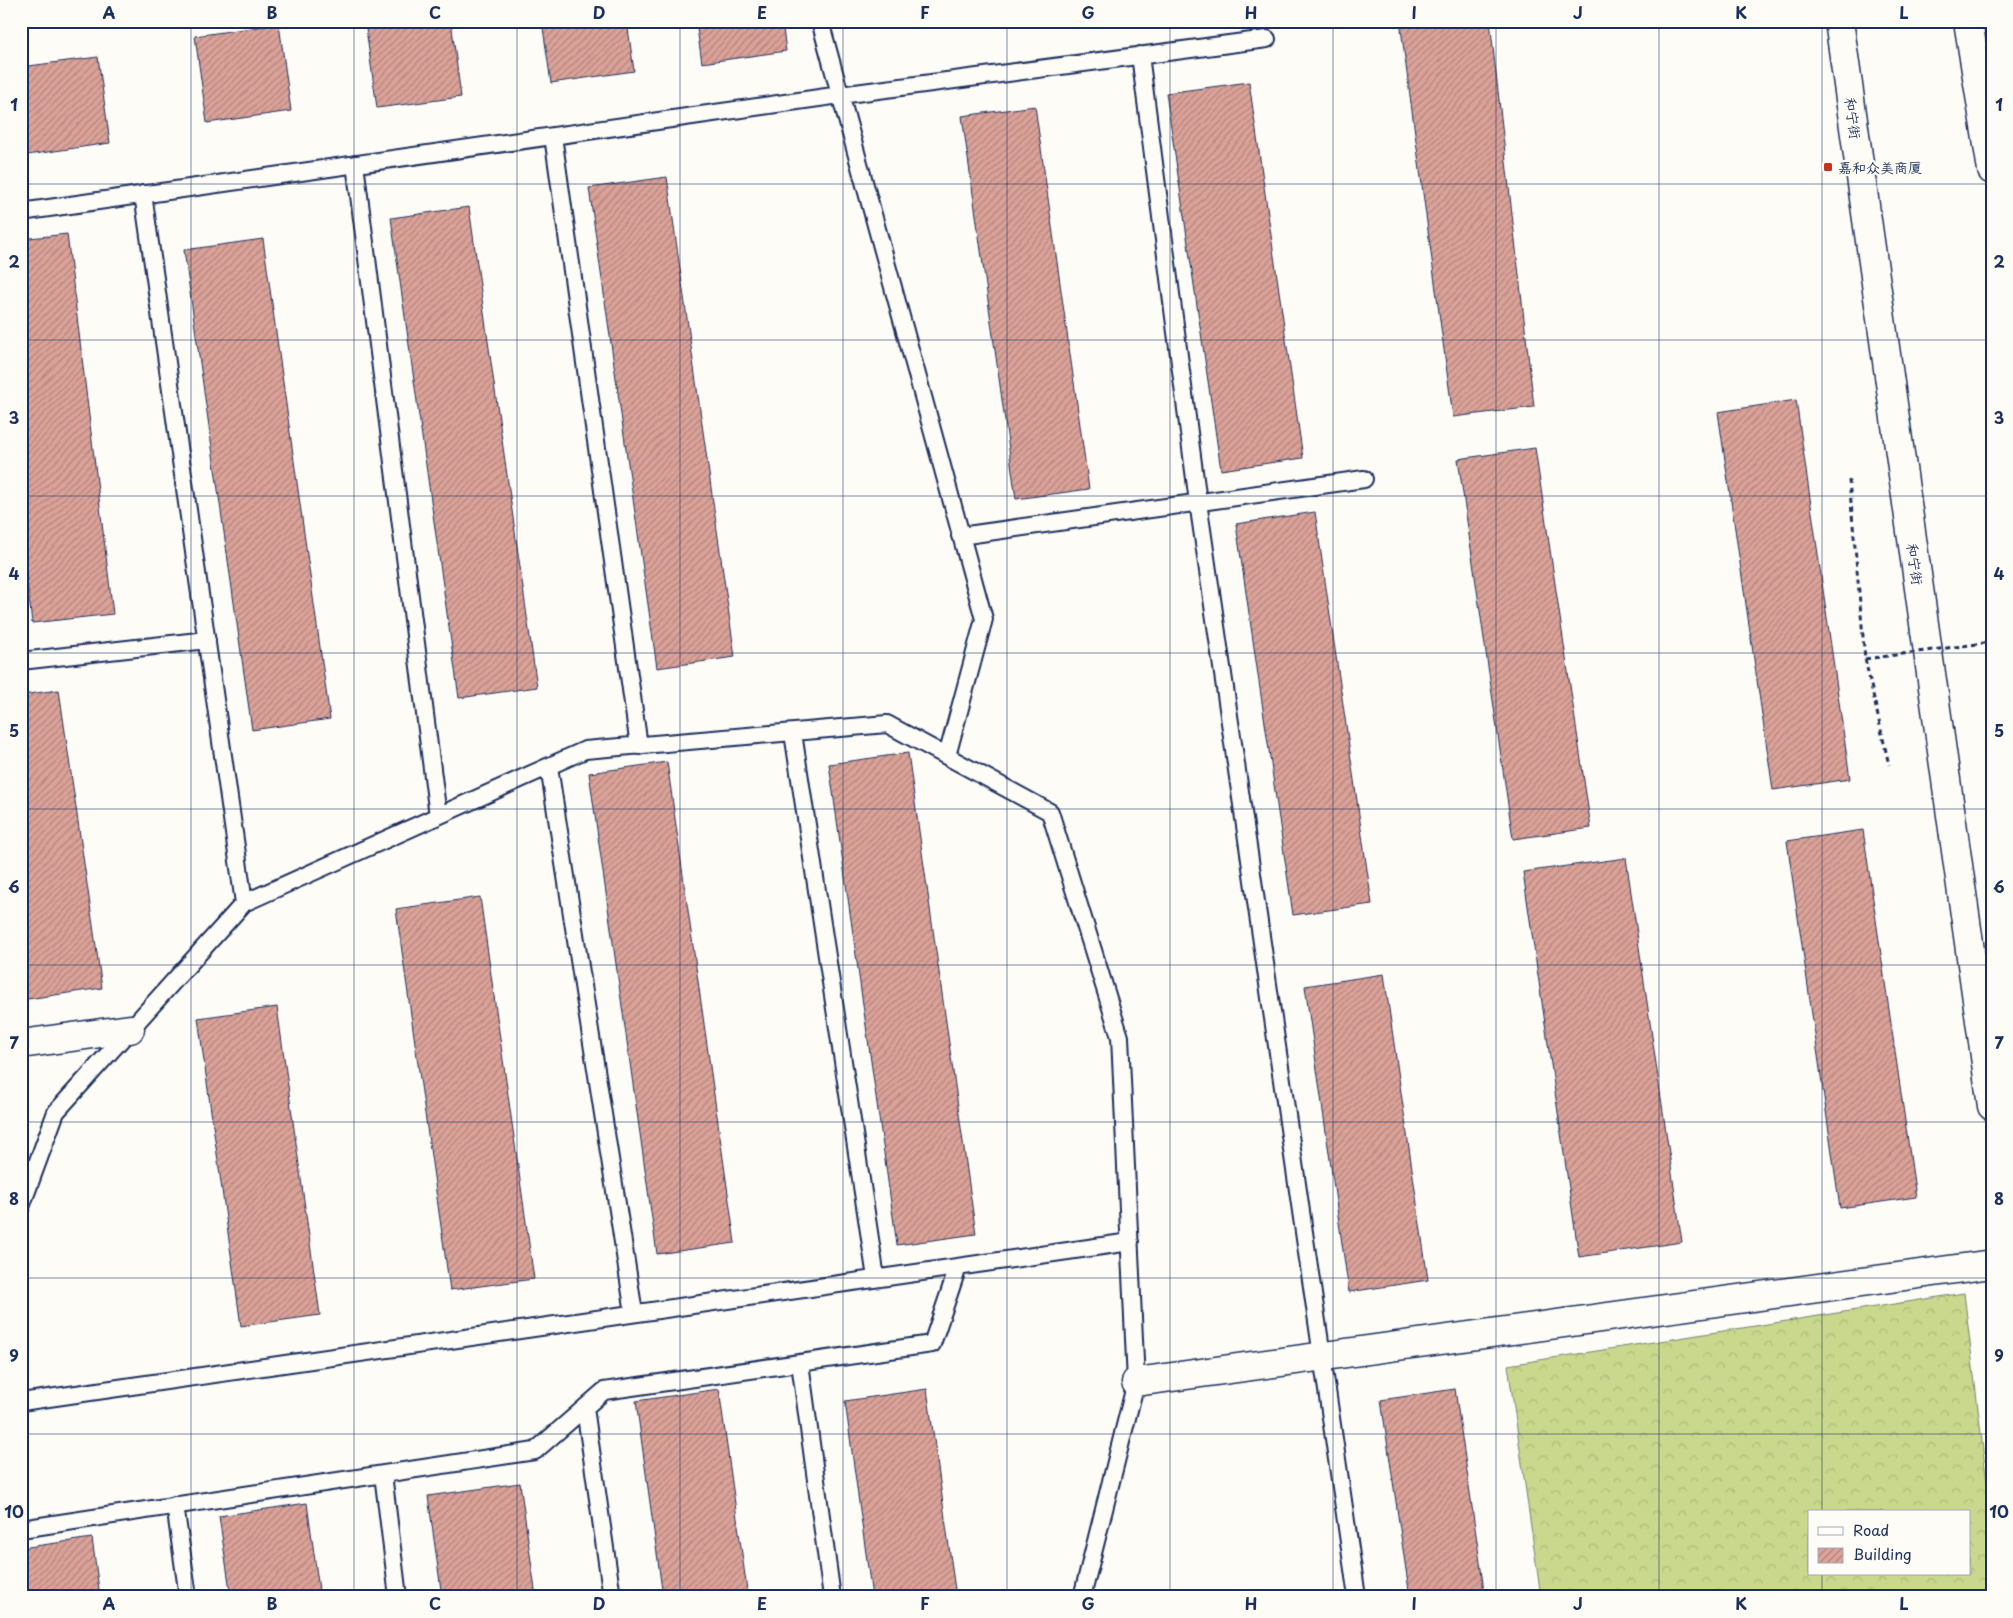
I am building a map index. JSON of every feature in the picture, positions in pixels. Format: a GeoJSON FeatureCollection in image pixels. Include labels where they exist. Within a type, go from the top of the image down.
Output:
{"type":"FeatureCollection","features":[{"type":"Feature","properties":{"kind":"main road","name":"和宁街"},"geometry":{"type":"LineString","coordinates":[[1839,21],[1992,1106]]}},
{"type":"Feature","properties":{"kind":"main road"},"geometry":{"type":"LineString","coordinates":[[1968,21],[1992,170]]}},
{"type":"Feature","properties":{"kind":"main road"},"geometry":{"type":"LineString","coordinates":[[21,1044],[130,1029]]}},
{"type":"Feature","properties":{"kind":"main road"},"geometry":{"type":"LineString","coordinates":[[1136,1382],[1992,1264]]}},
{"type":"Feature","properties":{"kind":"lane"},"geometry":{"type":"LineString","coordinates":[[820,21],[984,619],[947,756]]}},
{"type":"Feature","properties":{"kind":"lane"},"geometry":{"type":"LineString","coordinates":[[21,212],[840,95],[1266,39]]}},
{"type":"Feature","properties":{"kind":"lane"},"geometry":{"type":"LineString","coordinates":[[1140,55],[1198,502],[1357,1597]]}},
{"type":"Feature","properties":{"kind":"lane"},"geometry":{"type":"LineString","coordinates":[[553,136],[639,746]]}},
{"type":"Feature","properties":{"kind":"lane"},"geometry":{"type":"LineString","coordinates":[[355,164],[438,816]]}},
{"type":"Feature","properties":{"kind":"lane"},"geometry":{"type":"LineString","coordinates":[[143,194],[244,903]]}},
{"type":"Feature","properties":{"kind":"lane"},"geometry":{"type":"LineString","coordinates":[[960,536],[1364,479]]}},
{"type":"Feature","properties":{"kind":"lane"},"geometry":{"type":"LineString","coordinates":[[21,661],[207,640]]}},
{"type":"Feature","properties":{"kind":"lane"},"geometry":{"type":"LineString","coordinates":[[21,1207],[56,1112],[244,903],[585,750],[887,724],[1050,812],[1120,1037],[1136,1382],[1083,1597]]}},
{"type":"Feature","properties":{"kind":"lane"},"geometry":{"type":"LineString","coordinates":[[793,732],[876,1278]]}},
{"type":"Feature","properties":{"kind":"lane"},"geometry":{"type":"LineString","coordinates":[[550,767],[634,1314]]}},
{"type":"Feature","properties":{"kind":"lane"},"geometry":{"type":"LineString","coordinates":[[21,1402],[1130,1242]]}},
{"type":"Feature","properties":{"kind":"lane"},"geometry":{"type":"LineString","coordinates":[[21,1529],[535,1451],[604,1391],[932,1344],[958,1267]]}},
{"type":"Feature","properties":{"kind":"lane"},"geometry":{"type":"LineString","coordinates":[[800,1363],[832,1597]]}},
{"type":"Feature","properties":{"kind":"lane"},"geometry":{"type":"LineString","coordinates":[[585,1408],[612,1597]]}},
{"type":"Feature","properties":{"kind":"lane"},"geometry":{"type":"LineString","coordinates":[[383,1474],[398,1597]]}},
{"type":"Feature","properties":{"kind":"lane"},"geometry":{"type":"LineString","coordinates":[[175,1506],[188,1597]]}},
{"type":"Feature","properties":{"kind":"path"},"geometry":{"type":"LineString","coordinates":[[1849,480],[1865,659],[1889,765]]}},
{"type":"Feature","properties":{"kind":"path"},"geometry":{"type":"LineString","coordinates":[[1865,659],[1992,642]]}},
{"type":"Feature","properties":{"kind":"green space"},"geometry":{"type":"Polygon","coordinates":[[[1964,1293],[1992,1524],[1992,1597],[1541,1597],[1508,1365],[1964,1293]]]}},
{"type":"Feature","properties":{"kind":"building"},"geometry":{"type":"Polygon","coordinates":[[[451,21],[461,97],[377,108],[365,22],[451,21]]]}},
{"type":"Feature","properties":{"kind":"building"},"geometry":{"type":"Polygon","coordinates":[[[542,21],[627,21],[634,71],[551,83],[542,21]]]}},
{"type":"Feature","properties":{"kind":"building"},"geometry":{"type":"Polygon","coordinates":[[[696,21],[782,21],[786,51],[702,63],[696,21]]]}},
{"type":"Feature","properties":{"kind":"building"},"geometry":{"type":"Polygon","coordinates":[[[1400,21],[1490,21],[1534,407],[1453,417],[1400,21]]]}},
{"type":"Feature","properties":{"kind":"building"},"geometry":{"type":"Polygon","coordinates":[[[279,24],[291,111],[207,123],[195,36],[279,24]]]}},
{"type":"Feature","properties":{"kind":"building"},"geometry":{"type":"Polygon","coordinates":[[[98,57],[110,143],[27,155],[21,116],[21,67],[98,57]]]}},
{"type":"Feature","properties":{"kind":"building"},"geometry":{"type":"Polygon","coordinates":[[[1249,82],[1303,458],[1221,470],[1166,93],[1249,82]]]}},
{"type":"Feature","properties":{"kind":"building"},"geometry":{"type":"Polygon","coordinates":[[[1035,106],[1089,489],[1016,499],[962,116],[1035,106]]]}},
{"type":"Feature","properties":{"kind":"building"},"geometry":{"type":"Polygon","coordinates":[[[667,177],[735,657],[657,668],[589,188],[667,177]]]}},
{"type":"Feature","properties":{"kind":"building"},"geometry":{"type":"Polygon","coordinates":[[[469,207],[537,687],[459,698],[391,218],[469,207]]]}},
{"type":"Feature","properties":{"kind":"building"},"geometry":{"type":"Polygon","coordinates":[[[67,234],[113,614],[32,623],[21,533],[21,239],[67,234]]]}},
{"type":"Feature","properties":{"kind":"building"},"geometry":{"type":"Polygon","coordinates":[[[263,239],[330,719],[252,730],[184,250],[263,239]]]}},
{"type":"Feature","properties":{"kind":"building"},"geometry":{"type":"Polygon","coordinates":[[[1796,400],[1850,779],[1773,790],[1718,412],[1796,400]]]}},
{"type":"Feature","properties":{"kind":"building"},"geometry":{"type":"Polygon","coordinates":[[[1535,448],[1591,828],[1513,839],[1458,459],[1535,448]]]}},
{"type":"Feature","properties":{"kind":"building"},"geometry":{"type":"Polygon","coordinates":[[[1315,512],[1372,904],[1293,915],[1236,524],[1315,512]]]}},
{"type":"Feature","properties":{"kind":"building"},"geometry":{"type":"Polygon","coordinates":[[[59,690],[102,988],[21,1000],[21,695],[59,690]]]}},
{"type":"Feature","properties":{"kind":"building"},"geometry":{"type":"Polygon","coordinates":[[[908,753],[976,1234],[897,1245],[829,764],[908,753]]]}},
{"type":"Feature","properties":{"kind":"building"},"geometry":{"type":"Polygon","coordinates":[[[667,762],[735,1243],[657,1254],[589,773],[667,762]]]}},
{"type":"Feature","properties":{"kind":"building"},"geometry":{"type":"Polygon","coordinates":[[[1863,830],[1916,1197],[1840,1208],[1787,841],[1863,830]]]}},
{"type":"Feature","properties":{"kind":"building"},"geometry":{"type":"Polygon","coordinates":[[[1626,858],[1682,1242],[1579,1257],[1523,872],[1626,858]]]}},
{"type":"Feature","properties":{"kind":"building"},"geometry":{"type":"Polygon","coordinates":[[[480,897],[534,1279],[450,1290],[396,909],[480,897]]]}},
{"type":"Feature","properties":{"kind":"building"},"geometry":{"type":"Polygon","coordinates":[[[1384,974],[1428,1280],[1349,1292],[1305,986],[1384,974]]]}},
{"type":"Feature","properties":{"kind":"building"},"geometry":{"type":"Polygon","coordinates":[[[277,1007],[320,1315],[241,1326],[198,1018],[277,1007]]]}},
{"type":"Feature","properties":{"kind":"building"},"geometry":{"type":"Polygon","coordinates":[[[719,1389],[748,1597],[663,1597],[636,1401],[719,1389]]]}},
{"type":"Feature","properties":{"kind":"building"},"geometry":{"type":"Polygon","coordinates":[[[927,1389],[956,1597],[872,1597],[845,1401],[927,1389]]]}},
{"type":"Feature","properties":{"kind":"building"},"geometry":{"type":"Polygon","coordinates":[[[1455,1389],[1485,1597],[1410,1597],[1381,1400],[1455,1389]]]}},
{"type":"Feature","properties":{"kind":"building"},"geometry":{"type":"Polygon","coordinates":[[[520,1483],[536,1597],[442,1597],[428,1496],[520,1483]]]}},
{"type":"Feature","properties":{"kind":"building"},"geometry":{"type":"Polygon","coordinates":[[[307,1503],[320,1597],[231,1597],[219,1516],[307,1503]]]}},
{"type":"Feature","properties":{"kind":"building"},"geometry":{"type":"Polygon","coordinates":[[[92,1538],[100,1597],[21,1597],[21,1548],[92,1538]]]}},
{"type":"Feature","properties":{"kind":"place","name":"嘉和众美商厦"},"geometry":{"type":"Point","coordinates":[1828,167]}}]}
